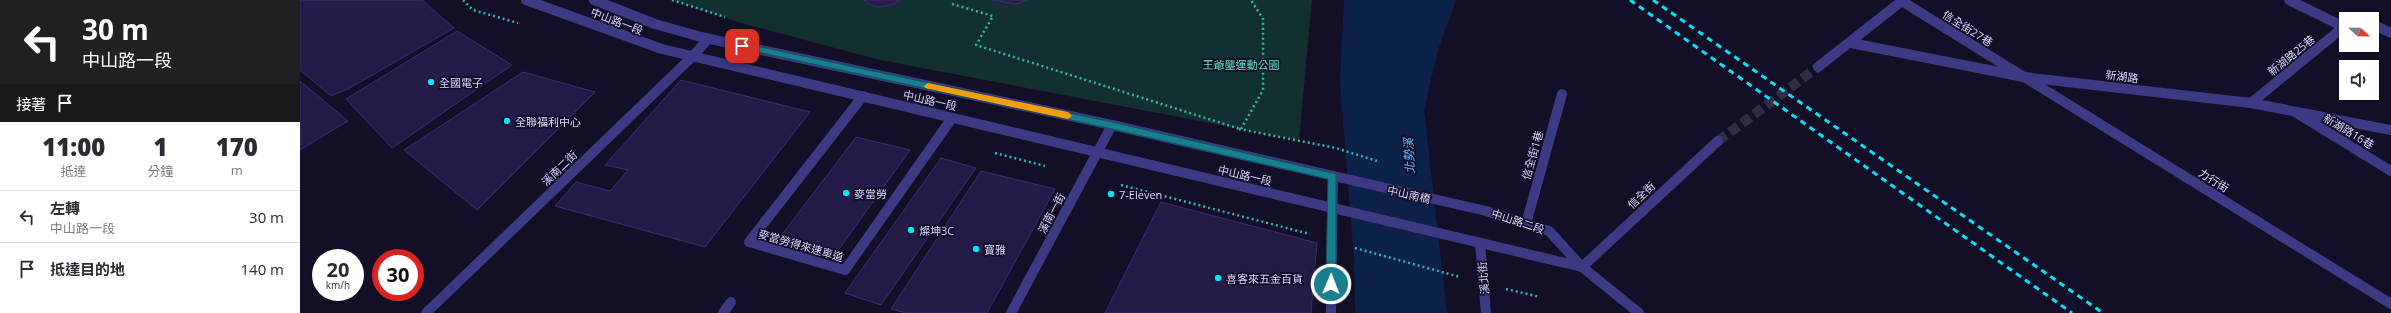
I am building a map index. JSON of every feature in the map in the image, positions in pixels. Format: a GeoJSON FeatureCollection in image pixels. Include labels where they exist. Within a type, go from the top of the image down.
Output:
{"type":"FeatureCollection","features":[{"type":"Feature","properties":{"kind":"street","name":"中山路一段"},"geometry":{"type":"LineString","coordinates":[[526,0],[649,46],[1332,207]]}},
{"type":"Feature","properties":{"kind":"street","name":"中山路一段"},"geometry":{"type":"LineString","coordinates":[[594,0],[655,24],[708,39],[1112,125],[1333,176]]}},
{"type":"Feature","properties":{"kind":"street"},"geometry":{"type":"LineString","coordinates":[[1818,67],[1851,43],[1902,0]]}},
{"type":"Feature","properties":{"kind":"street","name":"信全街27巷"},"geometry":{"type":"LineString","coordinates":[[1902,0],[2024,77]]}},
{"type":"Feature","properties":{"kind":"street"},"geometry":{"type":"LineString","coordinates":[[2288,0],[2339,23]]}},
{"type":"Feature","properties":{"kind":"street"},"geometry":{"type":"LineString","coordinates":[[2379,27],[2391,33]]}},
{"type":"Feature","properties":{"kind":"street","name":"新湖路25巷"},"geometry":{"type":"LineString","coordinates":[[2251,103],[2339,31]]}},
{"type":"Feature","properties":{"kind":"street","name":"溪南二街"},"geometry":{"type":"LineString","coordinates":[[426,313],[693,56],[708,39]]}},
{"type":"Feature","properties":{"kind":"street","name":"新湖路"},"geometry":{"type":"LineString","coordinates":[[1851,43],[2024,77],[2251,103],[2391,130]]}},
{"type":"Feature","properties":{"kind":"street","name":"力行街"},"geometry":{"type":"LineString","coordinates":[[2024,77],[2391,304]]}},
{"type":"Feature","properties":{"kind":"street","name":"信全街1巷"},"geometry":{"type":"LineString","coordinates":[[1526,224],[1562,94]]}},
{"type":"Feature","properties":{"kind":"street","name":"麥當勞得來速車道"},"geometry":{"type":"LineString","coordinates":[[863,96],[749,242],[845,270],[952,118]]}},
{"type":"Feature","properties":{"kind":"street","name":"新湖路16巷"},"geometry":{"type":"LineString","coordinates":[[2294,112],[2391,171]]}},
{"type":"Feature","properties":{"kind":"street","name":"溪南一街"},"geometry":{"type":"LineString","coordinates":[[1011,313],[1112,125]]}},
{"type":"Feature","properties":{"kind":"street","name":"信全街"},"geometry":{"type":"LineString","coordinates":[[1582,267],[1718,141]]}},
{"type":"Feature","properties":{"kind":"street"},"geometry":{"type":"LineString","coordinates":[[1331,313],[1333,176]]}},
{"type":"Feature","properties":{"kind":"street","name":"中山南橋"},"geometry":{"type":"LineString","coordinates":[[1333,176],[1486,211]]}},
{"type":"Feature","properties":{"kind":"street"},"geometry":{"type":"LineString","coordinates":[[1332,207],[1480,243]]}},
{"type":"Feature","properties":{"kind":"street","name":"中山路二段"},"geometry":{"type":"LineString","coordinates":[[1486,211],[1549,232],[1582,267],[1640,313]]}},
{"type":"Feature","properties":{"kind":"street","name":"中山路二段"},"geometry":{"type":"LineString","coordinates":[[1480,243],[1582,267]]}},
{"type":"Feature","properties":{"kind":"street","name":"溪北街"},"geometry":{"type":"LineString","coordinates":[[1480,243],[1486,313]]}},
{"type":"Feature","properties":{"kind":"street"},"geometry":{"type":"LineString","coordinates":[[723,313],[731,302]]}},
{"type":"Feature","properties":{"kind":"path"},"geometry":{"type":"LineString","coordinates":[[1228,152],[1263,90],[1263,19],[1251,0]]}},
{"type":"Feature","properties":{"kind":"path"},"geometry":{"type":"LineString","coordinates":[[952,4],[993,16],[976,45],[1241,129]]}},
{"type":"Feature","properties":{"kind":"path"},"geometry":{"type":"LineString","coordinates":[[1121,185],[1318,236]]}},
{"type":"Feature","properties":{"kind":"path"},"geometry":{"type":"LineString","coordinates":[[1349,246],[1484,284],[1540,297]]}},
{"type":"Feature","properties":{"kind":"green space","name":"王爺壟運動公園"},"geometry":{"type":"Polygon","coordinates":[[[672,0],[1312,0],[1299,140],[880,60],[741,23],[672,0]]]}},
{"type":"Feature","properties":{"kind":"water","name":"北勢溪"},"geometry":{"type":"Polygon","coordinates":[[[1344,0],[1456,0],[1438,50],[1424,110],[1447,313],[1355,313],[1354,260],[1340,83],[1344,0]]]}},
{"type":"Feature","properties":{"kind":"building"},"geometry":{"type":"Polygon","coordinates":[[[300,0],[422,0],[454,28],[348,89],[331,96],[300,70],[300,0]]]}},
{"type":"Feature","properties":{"kind":"building"},"geometry":{"type":"Polygon","coordinates":[[[864,0],[899,0],[894,4],[880,7],[873,6],[864,0]]]}},
{"type":"Feature","properties":{"kind":"building"},"geometry":{"type":"Polygon","coordinates":[[[992,0],[1028,0],[1016,4],[992,0]]]}},
{"type":"Feature","properties":{"kind":"building","name":"全國電子"},"geometry":{"type":"Polygon","coordinates":[[[457,31],[512,65],[392,148],[346,99],[457,31]]]}},
{"type":"Feature","properties":{"kind":"building","name":"全聯福利中心"},"geometry":{"type":"Polygon","coordinates":[[[523,72],[595,92],[477,210],[404,150],[523,72]]]}},
{"type":"Feature","properties":{"kind":"building"},"geometry":{"type":"Polygon","coordinates":[[[681,80],[810,112],[705,247],[555,206],[576,182],[610,191],[628,170],[605,165],[681,80]]]}},
{"type":"Feature","properties":{"kind":"building"},"geometry":{"type":"Polygon","coordinates":[[[300,81],[348,121],[300,150],[300,81]]]}},
{"type":"Feature","properties":{"kind":"building","name":"麥當勞"},"geometry":{"type":"Polygon","coordinates":[[[856,137],[910,150],[837,252],[781,236],[856,137]]]}},
{"type":"Feature","properties":{"kind":"building","name":"燦坤3C"},"geometry":{"type":"Polygon","coordinates":[[[941,158],[976,168],[881,305],[845,293],[941,158]]]}},
{"type":"Feature","properties":{"kind":"building","name":"寶雅"},"geometry":{"type":"Polygon","coordinates":[[[981,171],[1055,189],[987,313],[906,313],[891,309],[981,171]]]}},
{"type":"Feature","properties":{"kind":"building","name":"喜客來五金百貨"},"geometry":{"type":"Polygon","coordinates":[[[1161,202],[1317,243],[1311,313],[1105,313],[1161,202]]]}},
{"type":"Feature","properties":{"kind":"tunnel"},"geometry":{"type":"LineString","coordinates":[[1718,141],[1818,67]]}},
{"type":"Feature","properties":{"kind":"railway"},"geometry":{"type":"LineString","coordinates":[[1630,0],[2072,313]]}},
{"type":"Feature","properties":{"kind":"railway"},"geometry":{"type":"LineString","coordinates":[[1653,0],[2103,313]]}},
{"type":"Feature","properties":{"kind":"slow traffic"},"geometry":{"type":"LineString","coordinates":[[928,86],[1068,116]]}},
{"type":"Feature","properties":{"kind":"place","name":"全國電子"},"geometry":{"type":"Point","coordinates":[431,82]}},
{"type":"Feature","properties":{"kind":"place","name":"全聯福利中心"},"geometry":{"type":"Point","coordinates":[507,121]}},
{"type":"Feature","properties":{"kind":"place","name":"麥當勞"},"geometry":{"type":"Point","coordinates":[846,193]}},
{"type":"Feature","properties":{"kind":"place","name":"7-Eleven"},"geometry":{"type":"Point","coordinates":[1111,194]}},
{"type":"Feature","properties":{"kind":"place","name":"燦坤3C"},"geometry":{"type":"Point","coordinates":[911,230]}},
{"type":"Feature","properties":{"kind":"place","name":"寶雅"},"geometry":{"type":"Point","coordinates":[976,249]}},
{"type":"Feature","properties":{"kind":"place","name":"喜客來五金百貨"},"geometry":{"type":"Point","coordinates":[1218,278]}},
{"type":"Feature","properties":{"kind":"route"},"geometry":{"type":"LineString","coordinates":[[742,46],[1112,125],[1333,176],[1331,284]]}}]}
